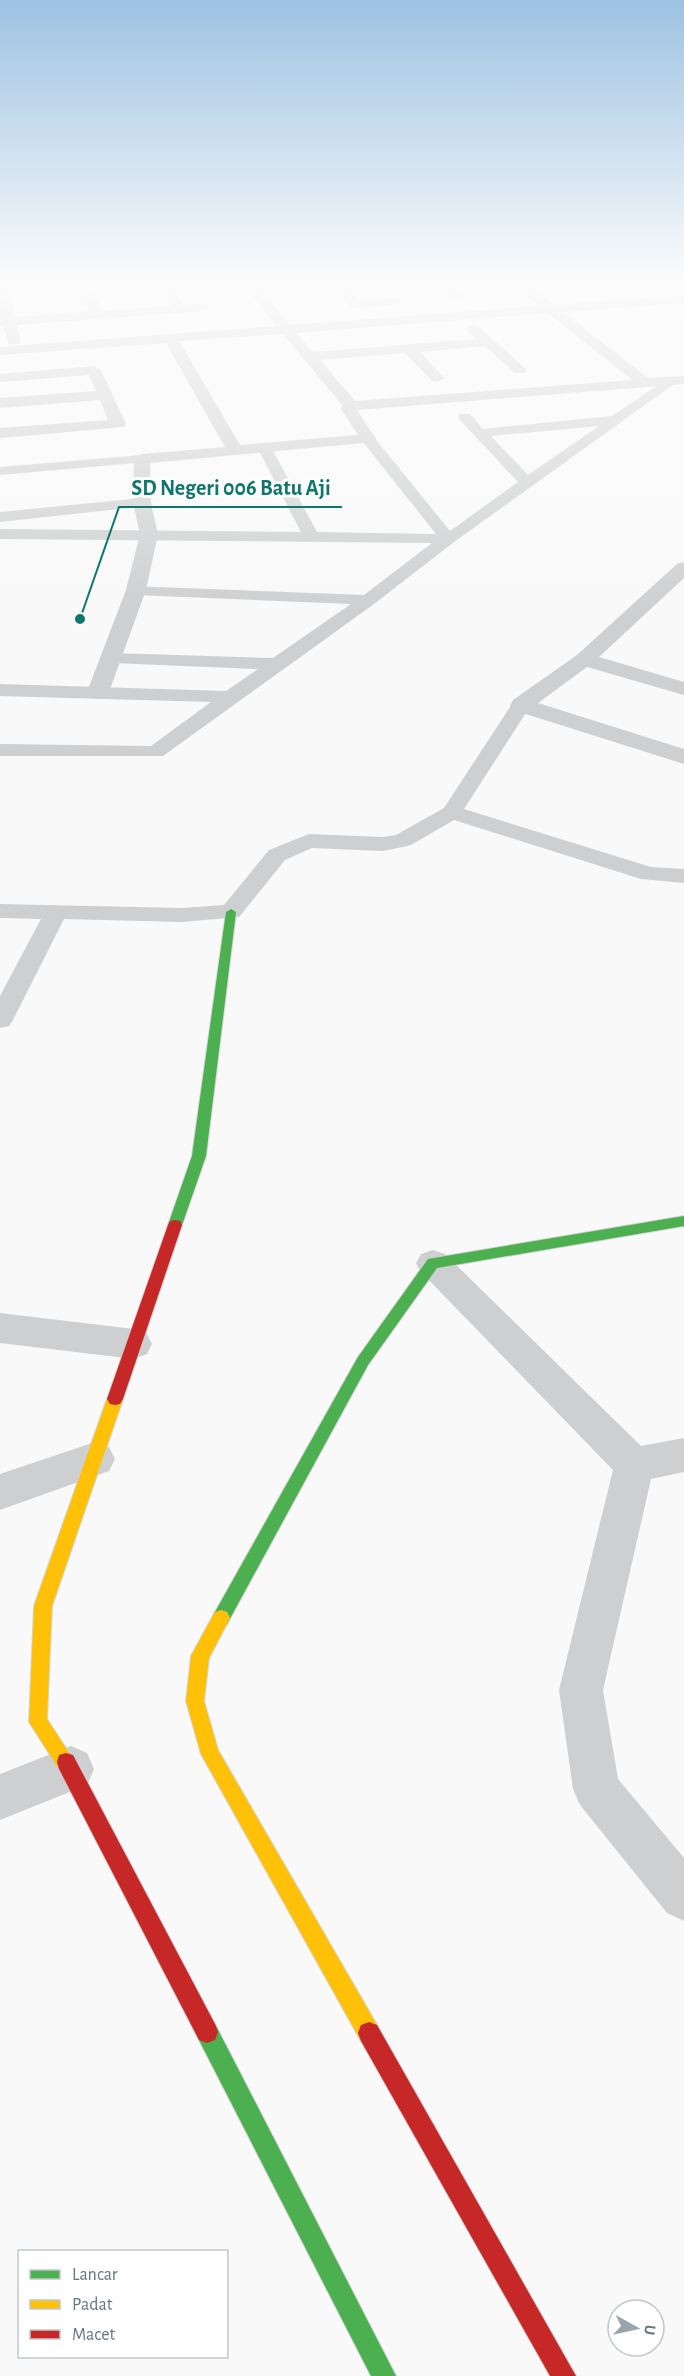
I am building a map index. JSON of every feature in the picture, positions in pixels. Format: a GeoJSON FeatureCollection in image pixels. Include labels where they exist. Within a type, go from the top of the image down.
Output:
{"type":"FeatureCollection","features":[{"type":"Feature","properties":{"kind":"street"},"geometry":{"type":"LineString","coordinates":[[0,433],[118,424],[103,391]]}},
{"type":"Feature","properties":{"kind":"street"},"geometry":{"type":"LineString","coordinates":[[201,391],[235,450]]}},
{"type":"Feature","properties":{"kind":"street"},"geometry":{"type":"LineString","coordinates":[[98,692],[136,590],[149,534],[142,503],[142,459],[368,439],[349,409],[351,406],[338,391]]}},
{"type":"Feature","properties":{"kind":"street"},"geometry":{"type":"LineString","coordinates":[[351,406],[544,391]]}},
{"type":"Feature","properties":{"kind":"street"},"geometry":{"type":"LineString","coordinates":[[0,403],[105,395]]}},
{"type":"Feature","properties":{"kind":"street"},"geometry":{"type":"LineString","coordinates":[[521,705],[584,659],[684,568]]}},
{"type":"Feature","properties":{"kind":"street"},"geometry":{"type":"LineString","coordinates":[[584,659],[684,689]]}},
{"type":"Feature","properties":{"kind":"street"},"geometry":{"type":"LineString","coordinates":[[521,705],[684,757]]}},
{"type":"Feature","properties":{"kind":"street"},"geometry":{"type":"LineString","coordinates":[[231,912],[199,1156],[44,1606],[38,1722],[70,1769],[384,2376]]}},
{"type":"Feature","properties":{"kind":"street"},"geometry":{"type":"LineString","coordinates":[[564,2376],[210,1754],[195,1701],[200,1656],[363,1361],[433,1263],[684,1221]]}},
{"type":"Feature","properties":{"kind":"street"},"geometry":{"type":"LineString","coordinates":[[433,1263],[634,1465]]}},
{"type":"Feature","properties":{"kind":"street"},"geometry":{"type":"LineString","coordinates":[[0,1328],[134,1344]]}},
{"type":"Feature","properties":{"kind":"street"},"geometry":{"type":"LineString","coordinates":[[634,1465],[684,1455]]}},
{"type":"Feature","properties":{"kind":"street"},"geometry":{"type":"LineString","coordinates":[[0,1492],[95,1459]]}},
{"type":"Feature","properties":{"kind":"street"},"geometry":{"type":"LineString","coordinates":[[634,1465],[581,1690],[596,1789],[684,1896]]}},
{"type":"Feature","properties":{"kind":"street"},"geometry":{"type":"LineString","coordinates":[[0,1797],[70,1769]]}},
{"type":"Feature","properties":{"kind":"lane"},"geometry":{"type":"LineString","coordinates":[[0,750],[156,752],[368,600],[448,539],[616,419],[661,391]]}},
{"type":"Feature","properties":{"kind":"lane"},"geometry":{"type":"LineString","coordinates":[[465,417],[527,483]]}},
{"type":"Feature","properties":{"kind":"lane"},"geometry":{"type":"LineString","coordinates":[[481,433],[616,419]]}},
{"type":"Feature","properties":{"kind":"lane"},"geometry":{"type":"LineString","coordinates":[[368,439],[448,539]]}},
{"type":"Feature","properties":{"kind":"lane"},"geometry":{"type":"LineString","coordinates":[[264,447],[312,538]]}},
{"type":"Feature","properties":{"kind":"lane"},"geometry":{"type":"LineString","coordinates":[[0,471],[142,459]]}},
{"type":"Feature","properties":{"kind":"lane"},"geometry":{"type":"LineString","coordinates":[[0,517],[142,503]]}},
{"type":"Feature","properties":{"kind":"lane"},"geometry":{"type":"LineString","coordinates":[[0,534],[448,539]]}},
{"type":"Feature","properties":{"kind":"lane"},"geometry":{"type":"LineString","coordinates":[[136,590],[368,600]]}},
{"type":"Feature","properties":{"kind":"lane"},"geometry":{"type":"LineString","coordinates":[[112,658],[279,664]]}},
{"type":"Feature","properties":{"kind":"lane"},"geometry":{"type":"LineString","coordinates":[[0,690],[230,697]]}},
{"type":"Feature","properties":{"kind":"lane"},"geometry":{"type":"LineString","coordinates":[[0,911],[182,915],[231,912],[277,855],[309,841],[383,844],[404,840],[452,812],[521,705]]}},
{"type":"Feature","properties":{"kind":"lane"},"geometry":{"type":"LineString","coordinates":[[452,812],[649,874],[684,876]]}},
{"type":"Feature","properties":{"kind":"lane"},"geometry":{"type":"LineString","coordinates":[[0,1020],[56,913]]}},
{"type":"Feature","properties":{"kind":"traffic: fast"},"geometry":{"type":"LineString","coordinates":[[175,1225],[199,1156],[231,912]]}},
{"type":"Feature","properties":{"kind":"traffic: fast"},"geometry":{"type":"LineString","coordinates":[[221,1618],[363,1361],[433,1263],[684,1221]]}},
{"type":"Feature","properties":{"kind":"traffic: fast"},"geometry":{"type":"LineString","coordinates":[[207,2032],[384,2376]]}},
{"type":"Feature","properties":{"kind":"traffic: slow"},"geometry":{"type":"LineString","coordinates":[[66,1762],[38,1722],[43,1606],[115,1399]]}},
{"type":"Feature","properties":{"kind":"traffic: slow"},"geometry":{"type":"LineString","coordinates":[[221,1618],[200,1656],[195,1701],[210,1754],[369,2033]]}},
{"type":"Feature","properties":{"kind":"traffic: jam"},"geometry":{"type":"LineString","coordinates":[[115,1399],[175,1225]]}},
{"type":"Feature","properties":{"kind":"traffic: jam"},"geometry":{"type":"LineString","coordinates":[[66,1762],[207,2032]]}},
{"type":"Feature","properties":{"kind":"traffic: jam"},"geometry":{"type":"LineString","coordinates":[[369,2033],[564,2376]]}},
{"type":"Feature","properties":{"kind":"place","name":"SD Negeri 006 Batu Aji"},"geometry":{"type":"Point","coordinates":[80,619]}}]}
